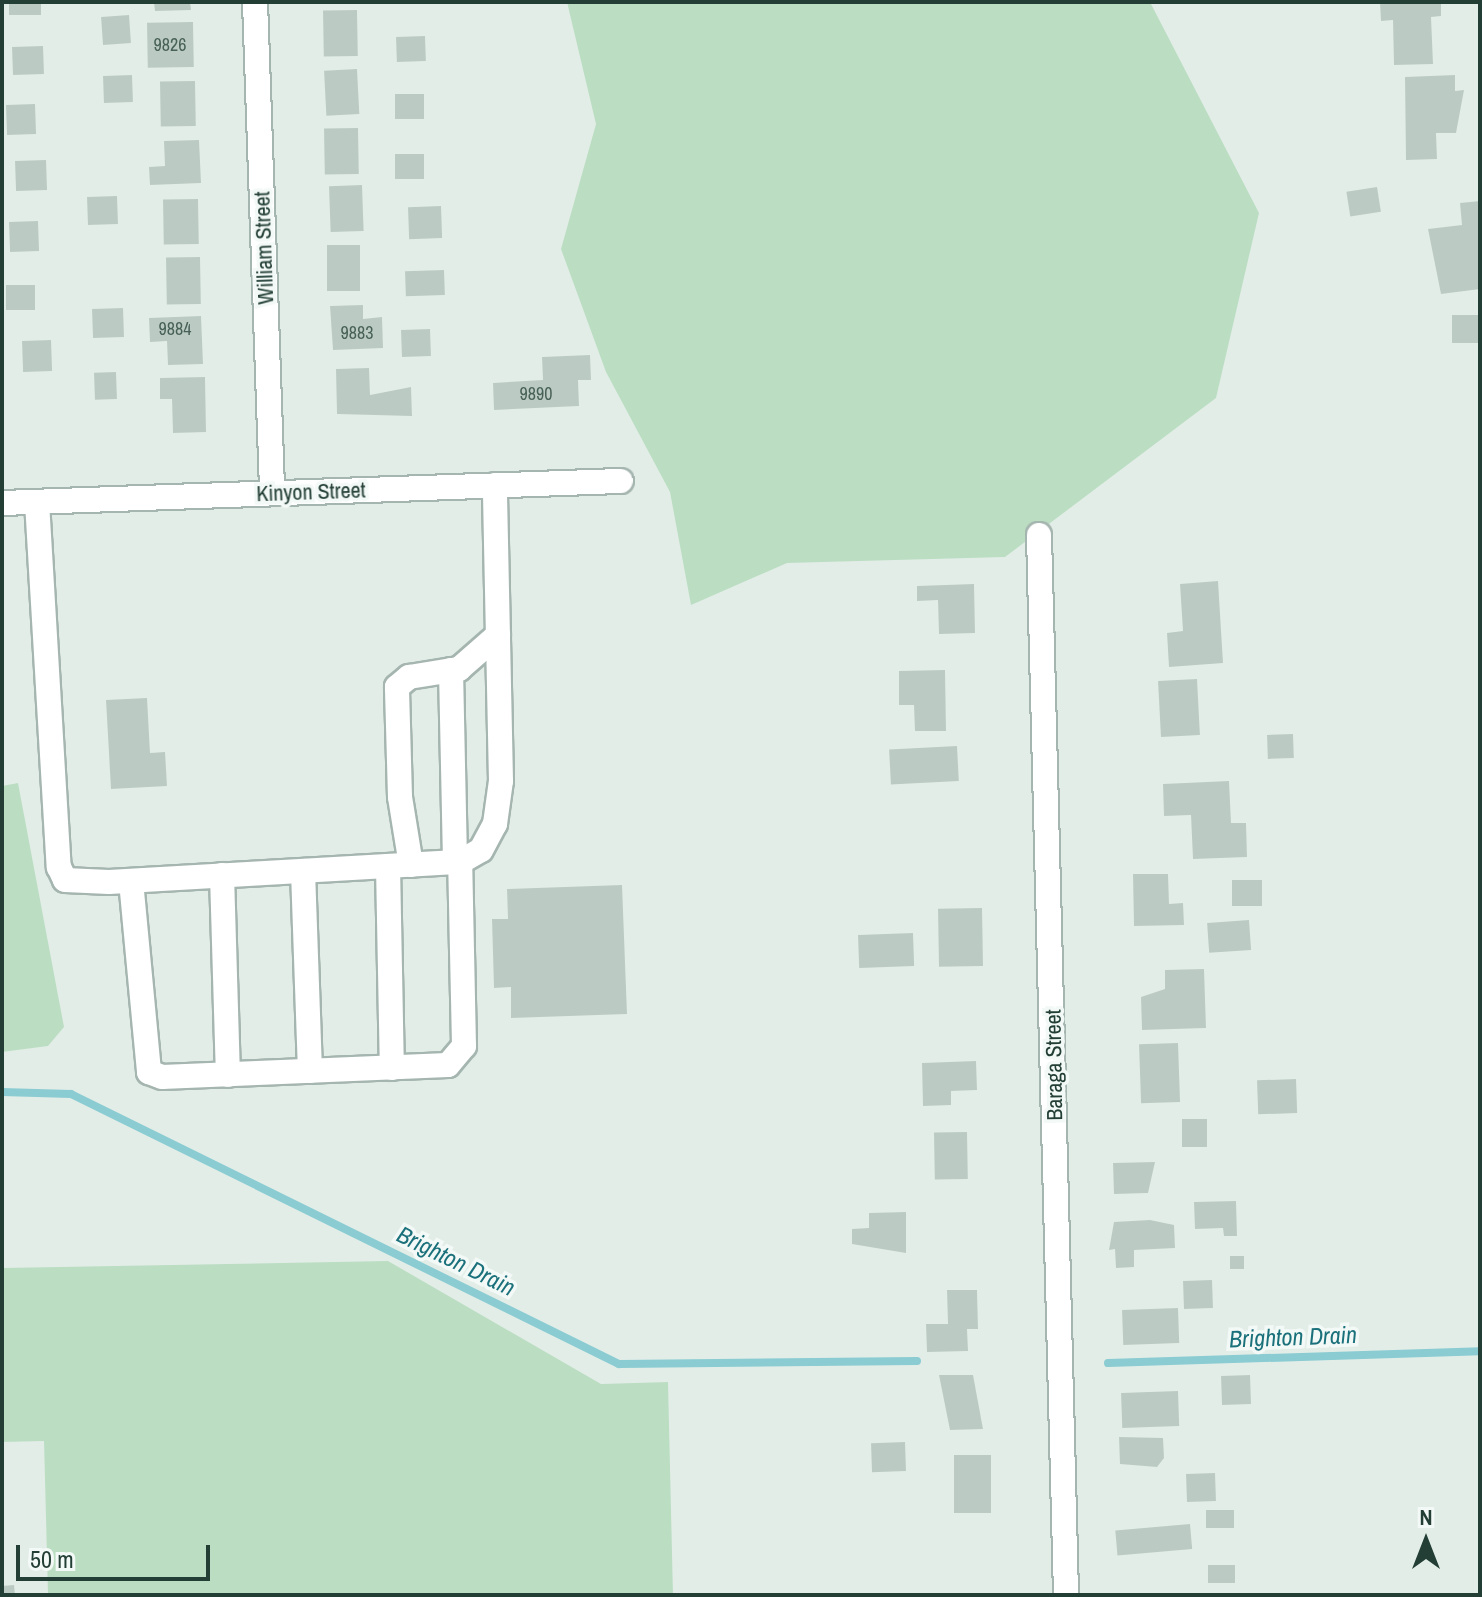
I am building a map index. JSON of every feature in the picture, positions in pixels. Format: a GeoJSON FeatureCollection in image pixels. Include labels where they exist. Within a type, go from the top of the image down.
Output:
{"type":"FeatureCollection","features":[{"type":"Feature","properties":{"kind":"street","name":"William Street"},"geometry":{"type":"LineString","coordinates":[[255,2],[272,493]]}},
{"type":"Feature","properties":{"kind":"street","name":"Kinyon Street"},"geometry":{"type":"LineString","coordinates":[[2,503],[621,481]]}},
{"type":"Feature","properties":{"kind":"street"},"geometry":{"type":"LineString","coordinates":[[37,502],[59,867],[65,880],[131,881],[458,862],[481,850],[495,824],[498,635],[495,485]]}},
{"type":"Feature","properties":{"kind":"street","name":"Baraga Street"},"geometry":{"type":"LineString","coordinates":[[1039,535],[1066,1595]]}},
{"type":"Feature","properties":{"kind":"street"},"geometry":{"type":"LineString","coordinates":[[392,1068],[400,797],[397,687],[409,677],[451,670],[498,635]]}},
{"type":"Feature","properties":{"kind":"street"},"geometry":{"type":"LineString","coordinates":[[131,881],[149,1072],[228,1075],[448,1065],[464,1046],[451,670]]}},
{"type":"Feature","properties":{"kind":"street"},"geometry":{"type":"LineString","coordinates":[[303,871],[310,1071]]}},
{"type":"Feature","properties":{"kind":"street"},"geometry":{"type":"LineString","coordinates":[[222,875],[228,1075]]}},
{"type":"Feature","properties":{"kind":"green space"},"geometry":{"type":"Polygon","coordinates":[[[567,2],[1150,2],[1259,213],[1216,398],[1005,557],[787,563],[691,605],[670,492],[606,372],[561,249],[596,124],[567,2]]]}},
{"type":"Feature","properties":{"kind":"green space"},"geometry":{"type":"Polygon","coordinates":[[[18,783],[64,1027],[48,1046],[2,1052],[2,786],[18,783]]]}},
{"type":"Feature","properties":{"kind":"green space"},"geometry":{"type":"Polygon","coordinates":[[[388,1261],[601,1384],[668,1382],[673,1595],[48,1595],[44,1441],[2,1442],[2,1268],[388,1261]]]}},
{"type":"Feature","properties":{"kind":"building"},"geometry":{"type":"Polygon","coordinates":[[[9,2],[41,2],[41,15],[9,15],[9,2]]]}},
{"type":"Feature","properties":{"kind":"building"},"geometry":{"type":"Polygon","coordinates":[[[154,2],[190,2],[191,10],[155,11],[154,2]]]}},
{"type":"Feature","properties":{"kind":"building"},"geometry":{"type":"Polygon","coordinates":[[[1380,2],[1441,2],[1441,16],[1431,17],[1433,64],[1394,65],[1393,20],[1381,21],[1380,2]]]}},
{"type":"Feature","properties":{"kind":"building"},"geometry":{"type":"Polygon","coordinates":[[[357,10],[358,56],[324,57],[323,11],[357,10]]]}},
{"type":"Feature","properties":{"kind":"building"},"geometry":{"type":"Polygon","coordinates":[[[129,15],[131,43],[103,45],[101,17],[129,15]]]}},
{"type":"Feature","properties":{"kind":"building"},"geometry":{"type":"Polygon","coordinates":[[[193,22],[194,67],[148,68],[147,23],[193,22]]]}},
{"type":"Feature","properties":{"kind":"building"},"geometry":{"type":"Polygon","coordinates":[[[425,36],[426,61],[397,62],[396,37],[425,36]]]}},
{"type":"Feature","properties":{"kind":"building"},"geometry":{"type":"Polygon","coordinates":[[[43,46],[44,74],[13,75],[12,47],[43,46]]]}},
{"type":"Feature","properties":{"kind":"building"},"geometry":{"type":"Polygon","coordinates":[[[357,69],[359,114],[326,116],[324,71],[357,69]]]}},
{"type":"Feature","properties":{"kind":"building"},"geometry":{"type":"Polygon","coordinates":[[[132,75],[133,102],[104,103],[103,76],[132,75]]]}},
{"type":"Feature","properties":{"kind":"building"},"geometry":{"type":"Polygon","coordinates":[[[1455,75],[1455,91],[1464,90],[1456,133],[1436,133],[1437,159],[1406,160],[1405,77],[1455,75]]]}},
{"type":"Feature","properties":{"kind":"building"},"geometry":{"type":"Polygon","coordinates":[[[195,81],[196,126],[161,127],[160,82],[195,81]]]}},
{"type":"Feature","properties":{"kind":"building"},"geometry":{"type":"Polygon","coordinates":[[[395,94],[424,94],[424,119],[395,119],[395,94]]]}},
{"type":"Feature","properties":{"kind":"building"},"geometry":{"type":"Polygon","coordinates":[[[35,104],[36,134],[7,135],[6,105],[35,104]]]}},
{"type":"Feature","properties":{"kind":"building"},"geometry":{"type":"Polygon","coordinates":[[[358,128],[359,174],[325,175],[324,129],[358,128]]]}},
{"type":"Feature","properties":{"kind":"building"},"geometry":{"type":"Polygon","coordinates":[[[199,140],[201,183],[150,185],[149,167],[165,166],[164,141],[199,140]]]}},
{"type":"Feature","properties":{"kind":"building"},"geometry":{"type":"Polygon","coordinates":[[[395,154],[424,154],[424,179],[395,179],[395,154]]]}},
{"type":"Feature","properties":{"kind":"building"},"geometry":{"type":"Polygon","coordinates":[[[46,160],[47,190],[16,191],[15,161],[46,160]]]}},
{"type":"Feature","properties":{"kind":"building"},"geometry":{"type":"Polygon","coordinates":[[[362,185],[364,231],[331,232],[329,186],[362,185]]]}},
{"type":"Feature","properties":{"kind":"building"},"geometry":{"type":"Polygon","coordinates":[[[1377,187],[1381,212],[1350,217],[1346,192],[1377,187]]]}},
{"type":"Feature","properties":{"kind":"building"},"geometry":{"type":"Polygon","coordinates":[[[117,196],[118,224],[88,225],[87,197],[117,196]]]}},
{"type":"Feature","properties":{"kind":"building"},"geometry":{"type":"Polygon","coordinates":[[[198,199],[199,244],[164,245],[163,200],[198,199]]]}},
{"type":"Feature","properties":{"kind":"building"},"geometry":{"type":"Polygon","coordinates":[[[1480,201],[1480,289],[1441,294],[1428,229],[1462,225],[1460,203],[1480,201]]]}},
{"type":"Feature","properties":{"kind":"building"},"geometry":{"type":"Polygon","coordinates":[[[441,206],[442,238],[409,239],[408,207],[441,206]]]}},
{"type":"Feature","properties":{"kind":"building"},"geometry":{"type":"Polygon","coordinates":[[[38,221],[39,251],[10,252],[9,222],[38,221]]]}},
{"type":"Feature","properties":{"kind":"building"},"geometry":{"type":"Polygon","coordinates":[[[327,245],[360,245],[360,291],[327,291],[327,245]]]}},
{"type":"Feature","properties":{"kind":"building"},"geometry":{"type":"Polygon","coordinates":[[[200,257],[201,304],[167,305],[166,258],[200,257]]]}},
{"type":"Feature","properties":{"kind":"building"},"geometry":{"type":"Polygon","coordinates":[[[444,270],[445,295],[406,296],[405,271],[444,270]]]}},
{"type":"Feature","properties":{"kind":"building"},"geometry":{"type":"Polygon","coordinates":[[[6,285],[35,285],[35,310],[6,310],[6,285]]]}},
{"type":"Feature","properties":{"kind":"building"},"geometry":{"type":"Polygon","coordinates":[[[363,305],[363,319],[382,317],[383,348],[333,350],[330,306],[363,305]]]}},
{"type":"Feature","properties":{"kind":"building"},"geometry":{"type":"Polygon","coordinates":[[[123,308],[124,337],[93,338],[92,309],[123,308]]]}},
{"type":"Feature","properties":{"kind":"building"},"geometry":{"type":"Polygon","coordinates":[[[1452,315],[1480,315],[1480,343],[1452,343],[1452,315]]]}},
{"type":"Feature","properties":{"kind":"building"},"geometry":{"type":"Polygon","coordinates":[[[201,316],[203,364],[168,365],[167,341],[150,342],[149,318],[201,316]]]}},
{"type":"Feature","properties":{"kind":"building"},"geometry":{"type":"Polygon","coordinates":[[[430,329],[431,356],[402,357],[401,330],[430,329]]]}},
{"type":"Feature","properties":{"kind":"building"},"geometry":{"type":"Polygon","coordinates":[[[51,340],[52,371],[23,372],[22,341],[51,340]]]}},
{"type":"Feature","properties":{"kind":"building"},"geometry":{"type":"Polygon","coordinates":[[[590,355],[591,380],[578,380],[579,406],[494,410],[493,383],[543,380],[542,357],[590,355]]]}},
{"type":"Feature","properties":{"kind":"building"},"geometry":{"type":"Polygon","coordinates":[[[369,368],[370,395],[411,387],[412,416],[337,414],[336,369],[369,368]]]}},
{"type":"Feature","properties":{"kind":"building"},"geometry":{"type":"Polygon","coordinates":[[[116,372],[117,399],[95,400],[94,373],[116,372]]]}},
{"type":"Feature","properties":{"kind":"building"},"geometry":{"type":"Polygon","coordinates":[[[205,377],[206,432],[173,433],[172,399],[160,399],[160,378],[205,377]]]}},
{"type":"Feature","properties":{"kind":"building"},"geometry":{"type":"Polygon","coordinates":[[[1218,581],[1223,663],[1169,667],[1167,633],[1183,631],[1180,584],[1218,581]]]}},
{"type":"Feature","properties":{"kind":"building"},"geometry":{"type":"Polygon","coordinates":[[[974,584],[975,633],[939,634],[938,600],[917,601],[917,586],[974,584]]]}},
{"type":"Feature","properties":{"kind":"building"},"geometry":{"type":"Polygon","coordinates":[[[945,670],[946,731],[915,731],[914,705],[899,705],[899,671],[945,670]]]}},
{"type":"Feature","properties":{"kind":"building"},"geometry":{"type":"Polygon","coordinates":[[[1197,679],[1200,735],[1161,737],[1158,681],[1197,679]]]}},
{"type":"Feature","properties":{"kind":"building"},"geometry":{"type":"Polygon","coordinates":[[[147,698],[150,753],[165,752],[167,786],[111,789],[106,700],[147,698]]]}},
{"type":"Feature","properties":{"kind":"building"},"geometry":{"type":"Polygon","coordinates":[[[1293,734],[1294,758],[1268,759],[1267,735],[1293,734]]]}},
{"type":"Feature","properties":{"kind":"building"},"geometry":{"type":"Polygon","coordinates":[[[957,746],[959,781],[891,785],[889,750],[957,746]]]}},
{"type":"Feature","properties":{"kind":"building"},"geometry":{"type":"Polygon","coordinates":[[[1229,781],[1231,823],[1246,823],[1247,857],[1193,859],[1191,815],[1164,816],[1163,784],[1229,781]]]}},
{"type":"Feature","properties":{"kind":"building"},"geometry":{"type":"Polygon","coordinates":[[[1133,874],[1168,874],[1169,904],[1183,903],[1184,925],[1134,926],[1133,874]]]}},
{"type":"Feature","properties":{"kind":"building"},"geometry":{"type":"Polygon","coordinates":[[[1232,880],[1262,880],[1262,906],[1232,906],[1232,880]]]}},
{"type":"Feature","properties":{"kind":"building"},"geometry":{"type":"Polygon","coordinates":[[[622,885],[627,1014],[511,1018],[511,987],[494,988],[492,919],[508,919],[507,889],[622,885]]]}},
{"type":"Feature","properties":{"kind":"building"},"geometry":{"type":"Polygon","coordinates":[[[982,908],[983,966],[939,967],[938,909],[982,908]]]}},
{"type":"Feature","properties":{"kind":"building"},"geometry":{"type":"Polygon","coordinates":[[[1249,920],[1251,950],[1209,953],[1207,923],[1249,920]]]}},
{"type":"Feature","properties":{"kind":"building"},"geometry":{"type":"Polygon","coordinates":[[[913,933],[914,966],[859,968],[858,935],[913,933]]]}},
{"type":"Feature","properties":{"kind":"building"},"geometry":{"type":"Polygon","coordinates":[[[1204,969],[1206,1028],[1142,1030],[1141,997],[1165,989],[1165,970],[1204,969]]]}},
{"type":"Feature","properties":{"kind":"building"},"geometry":{"type":"Polygon","coordinates":[[[1178,1043],[1180,1102],[1141,1103],[1139,1044],[1178,1043]]]}},
{"type":"Feature","properties":{"kind":"building"},"geometry":{"type":"Polygon","coordinates":[[[976,1061],[977,1090],[951,1091],[951,1105],[923,1106],[922,1063],[976,1061]]]}},
{"type":"Feature","properties":{"kind":"building"},"geometry":{"type":"Polygon","coordinates":[[[1296,1079],[1297,1113],[1258,1114],[1257,1080],[1296,1079]]]}},
{"type":"Feature","properties":{"kind":"building"},"geometry":{"type":"Polygon","coordinates":[[[1182,1119],[1207,1119],[1207,1147],[1182,1147],[1182,1119]]]}},
{"type":"Feature","properties":{"kind":"building"},"geometry":{"type":"Polygon","coordinates":[[[967,1132],[968,1179],[935,1180],[934,1133],[967,1132]]]}},
{"type":"Feature","properties":{"kind":"building"},"geometry":{"type":"Polygon","coordinates":[[[1155,1162],[1148,1193],[1114,1194],[1113,1163],[1155,1162]]]}},
{"type":"Feature","properties":{"kind":"building"},"geometry":{"type":"Polygon","coordinates":[[[1236,1201],[1237,1236],[1224,1236],[1223,1228],[1195,1229],[1194,1202],[1236,1201]]]}},
{"type":"Feature","properties":{"kind":"building"},"geometry":{"type":"Polygon","coordinates":[[[906,1212],[906,1253],[852,1244],[852,1229],[869,1228],[869,1213],[906,1212]]]}},
{"type":"Feature","properties":{"kind":"building"},"geometry":{"type":"Polygon","coordinates":[[[1150,1220],[1174,1225],[1175,1248],[1134,1250],[1134,1267],[1116,1268],[1115,1249],[1109,1250],[1114,1222],[1150,1220]]]}},
{"type":"Feature","properties":{"kind":"building"},"geometry":{"type":"Polygon","coordinates":[[[1230,1256],[1244,1256],[1244,1269],[1230,1269],[1230,1256]]]}},
{"type":"Feature","properties":{"kind":"building"},"geometry":{"type":"Polygon","coordinates":[[[1212,1280],[1213,1308],[1184,1309],[1183,1281],[1212,1280]]]}},
{"type":"Feature","properties":{"kind":"building"},"geometry":{"type":"Polygon","coordinates":[[[947,1290],[977,1290],[978,1329],[967,1329],[968,1351],[927,1352],[926,1324],[948,1324],[947,1290]]]}},
{"type":"Feature","properties":{"kind":"building"},"geometry":{"type":"Polygon","coordinates":[[[1178,1308],[1179,1343],[1123,1345],[1122,1310],[1178,1308]]]}},
{"type":"Feature","properties":{"kind":"building"},"geometry":{"type":"Polygon","coordinates":[[[939,1375],[973,1375],[983,1429],[950,1430],[939,1375]]]}},
{"type":"Feature","properties":{"kind":"building"},"geometry":{"type":"Polygon","coordinates":[[[1250,1375],[1251,1404],[1222,1405],[1221,1376],[1250,1375]]]}},
{"type":"Feature","properties":{"kind":"building"},"geometry":{"type":"Polygon","coordinates":[[[1178,1391],[1179,1426],[1122,1428],[1121,1393],[1178,1391]]]}},
{"type":"Feature","properties":{"kind":"building"},"geometry":{"type":"Polygon","coordinates":[[[1119,1437],[1163,1438],[1164,1458],[1157,1467],[1120,1464],[1119,1437]]]}},
{"type":"Feature","properties":{"kind":"building"},"geometry":{"type":"Polygon","coordinates":[[[905,1442],[906,1471],[872,1472],[871,1443],[905,1442]]]}},
{"type":"Feature","properties":{"kind":"building"},"geometry":{"type":"Polygon","coordinates":[[[954,1455],[991,1455],[991,1513],[954,1513],[954,1455]]]}},
{"type":"Feature","properties":{"kind":"building"},"geometry":{"type":"Polygon","coordinates":[[[1215,1473],[1216,1501],[1187,1502],[1186,1474],[1215,1473]]]}},
{"type":"Feature","properties":{"kind":"building"},"geometry":{"type":"Polygon","coordinates":[[[1206,1510],[1234,1510],[1234,1528],[1206,1528],[1206,1510]]]}},
{"type":"Feature","properties":{"kind":"building"},"geometry":{"type":"Polygon","coordinates":[[[1190,1524],[1192,1549],[1117,1555],[1115,1531],[1190,1524]]]}},
{"type":"Feature","properties":{"kind":"building"},"geometry":{"type":"Polygon","coordinates":[[[1208,1565],[1235,1565],[1235,1583],[1208,1583],[1208,1565]]]}},
{"type":"Feature","properties":{"kind":"building"},"geometry":{"type":"Polygon","coordinates":[[[14,1585],[15,1595],[2,1595],[2,1586],[14,1585]]]}},
{"type":"Feature","properties":{"kind":"waterway","name":"Brighton Drain"},"geometry":{"type":"LineString","coordinates":[[2,1092],[71,1094],[619,1364],[917,1361]]}},
{"type":"Feature","properties":{"kind":"waterway","name":"Brighton Drain"},"geometry":{"type":"LineString","coordinates":[[1108,1363],[1480,1351]]}}]}
